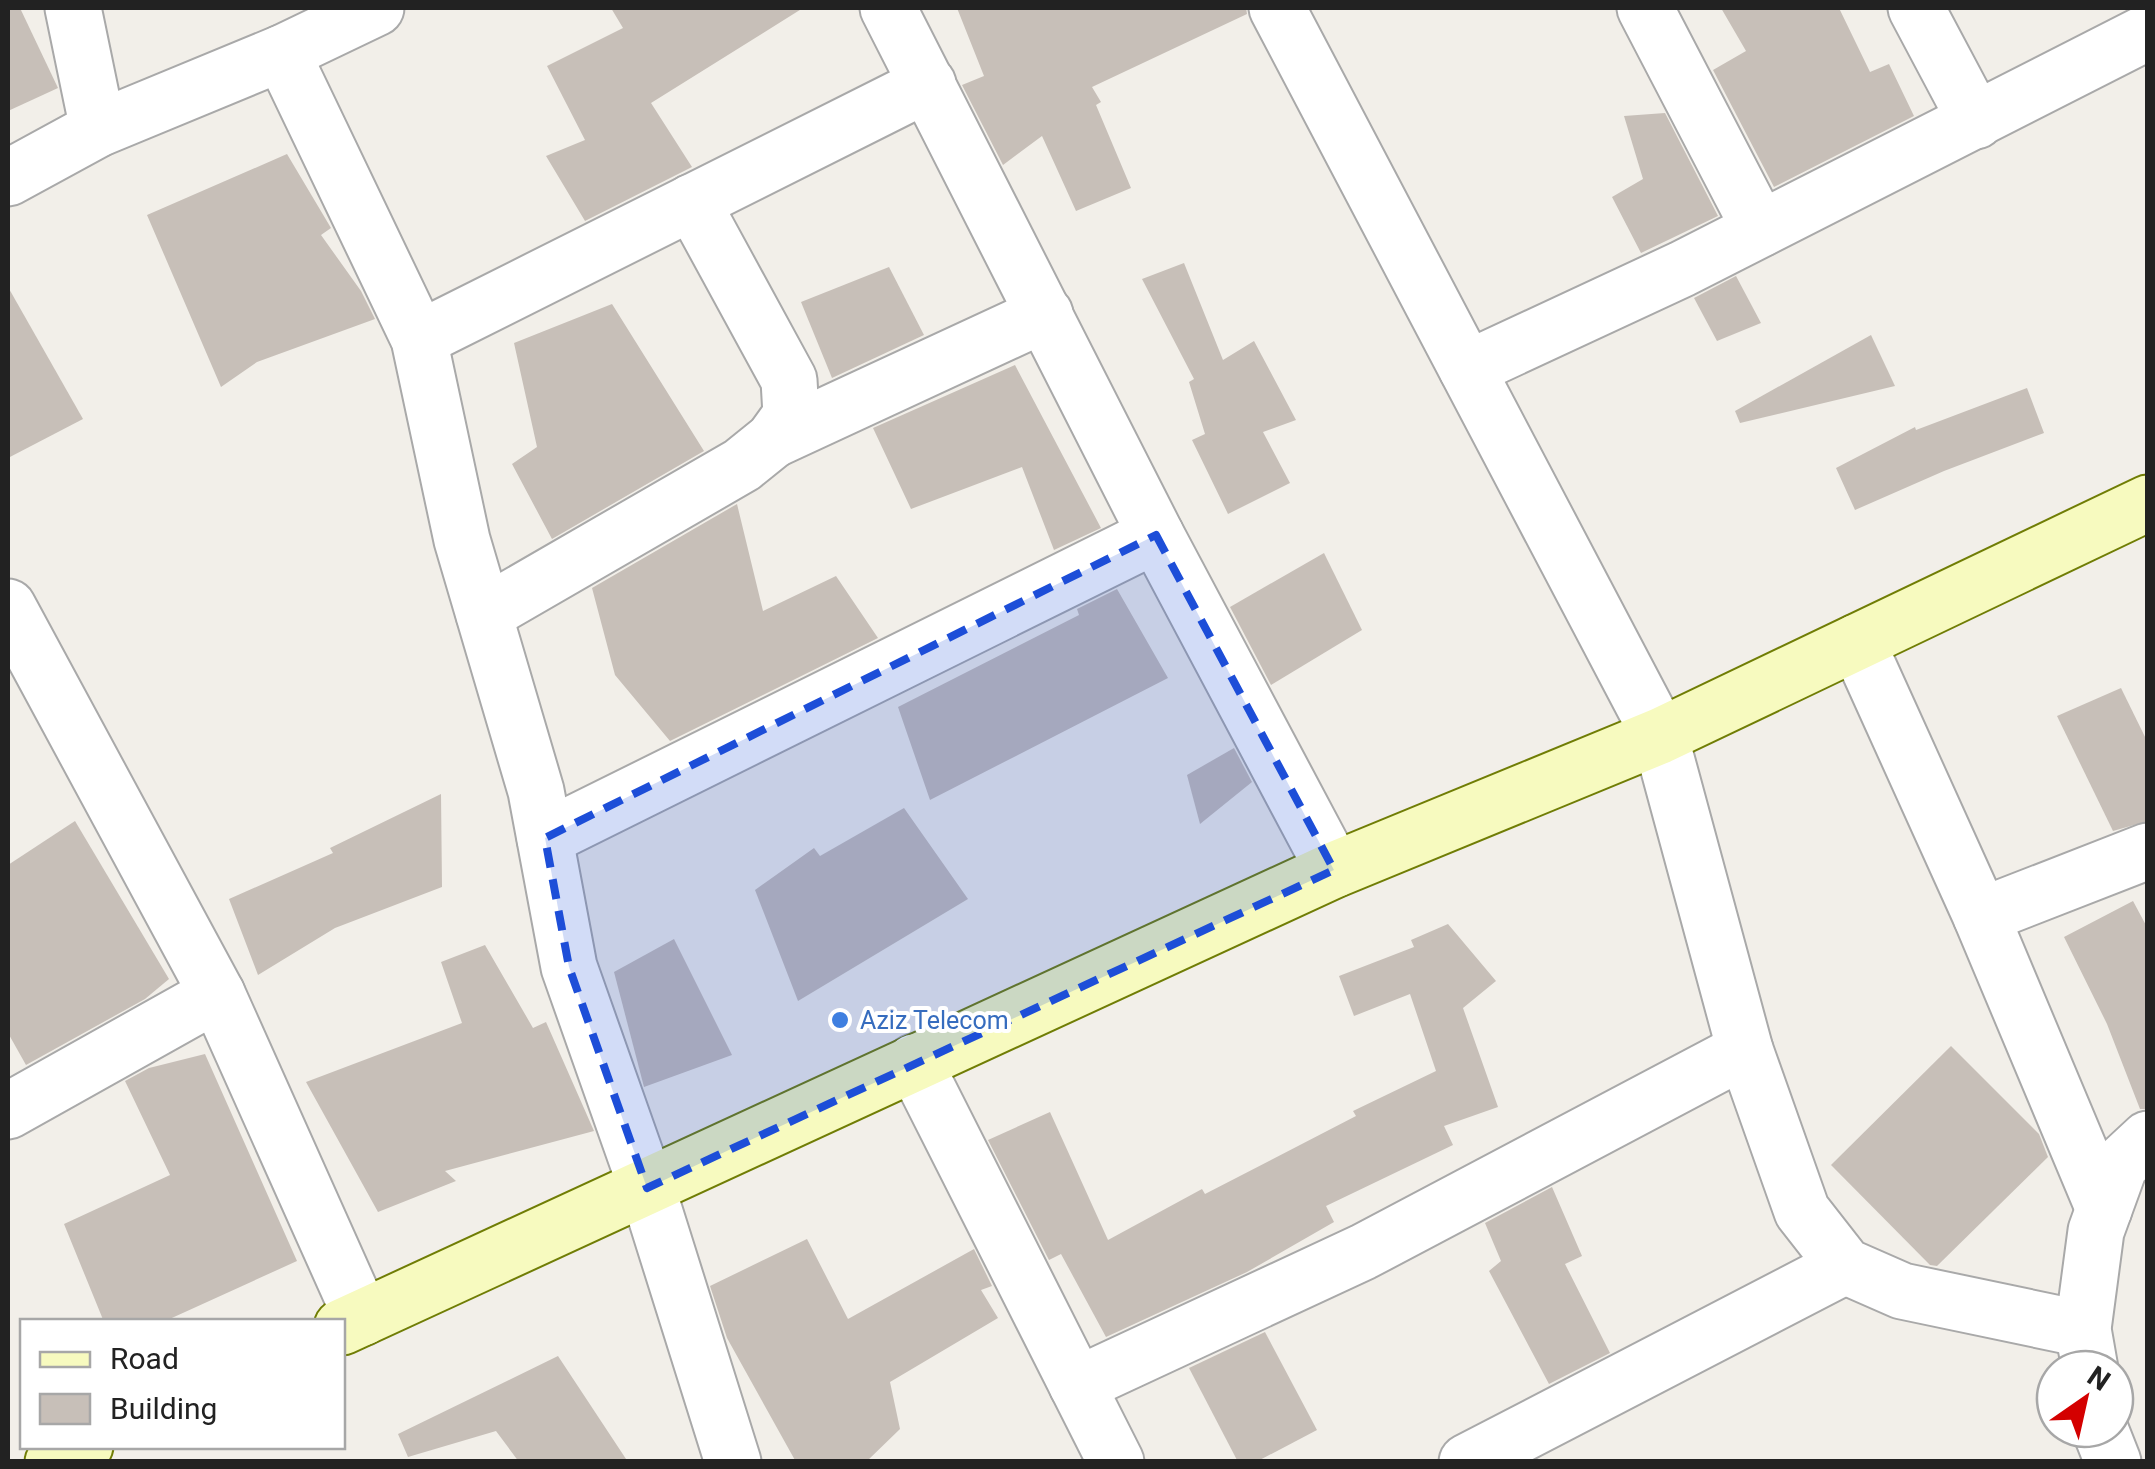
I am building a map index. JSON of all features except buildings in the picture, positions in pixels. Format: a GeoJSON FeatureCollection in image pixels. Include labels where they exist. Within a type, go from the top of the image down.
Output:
{"type":"FeatureCollection","features":[{"type":"Feature","properties":{"kind":"main road"},"geometry":{"type":"LineString","coordinates":[[352,1323],[1334,870],[1660,736],[2148,503]]}},
{"type":"Feature","properties":{"kind":"main road"},"geometry":{"type":"LineString","coordinates":[[53,1462],[80,1449]]}},
{"type":"Feature","properties":{"kind":"street"},"geometry":{"type":"LineString","coordinates":[[73,8],[98,128]]}},
{"type":"Feature","properties":{"kind":"street"},"geometry":{"type":"LineString","coordinates":[[8,178],[98,128],[282,53],[376,8]]}},
{"type":"Feature","properties":{"kind":"street"},"geometry":{"type":"LineString","coordinates":[[888,8],[1156,536],[1334,870]]}},
{"type":"Feature","properties":{"kind":"street"},"geometry":{"type":"LineString","coordinates":[[1277,8],[1660,736],[1746,1050],[1802,1212],[1846,1266],[1902,1290],[2086,1349],[2096,1231],[2120,1164],[2148,1139]]}},
{"type":"Feature","properties":{"kind":"street"},"geometry":{"type":"LineString","coordinates":[[1644,8],[1760,229]]}},
{"type":"Feature","properties":{"kind":"street"},"geometry":{"type":"LineString","coordinates":[[1916,8],[1976,121]]}},
{"type":"Feature","properties":{"kind":"street"},"geometry":{"type":"LineString","coordinates":[[1467,369],[1760,229],[2148,32]]}},
{"type":"Feature","properties":{"kind":"street"},"geometry":{"type":"LineString","coordinates":[[282,53],[420,339],[462,540],[536,791],[569,967],[647,1188],[733,1462]]}},
{"type":"Feature","properties":{"kind":"street"},"geometry":{"type":"LineString","coordinates":[[420,339],[928,84]]}},
{"type":"Feature","properties":{"kind":"street"},"geometry":{"type":"LineString","coordinates":[[692,202],[789,380],[791,415],[773,440]]}},
{"type":"Feature","properties":{"kind":"street"},"geometry":{"type":"LineString","coordinates":[[484,614],[742,465],[773,440],[1045,314]]}},
{"type":"Feature","properties":{"kind":"street"},"geometry":{"type":"LineString","coordinates":[[545,838],[1156,536]]}},
{"type":"Feature","properties":{"kind":"street"},"geometry":{"type":"LineString","coordinates":[[8,608],[217,994],[352,1323]]}},
{"type":"Feature","properties":{"kind":"street"},"geometry":{"type":"LineString","coordinates":[[1856,642],[1982,916],[2104,1209]]}},
{"type":"Feature","properties":{"kind":"street"},"geometry":{"type":"LineString","coordinates":[[1982,916],[2148,851]]}},
{"type":"Feature","properties":{"kind":"street"},"geometry":{"type":"LineString","coordinates":[[8,1110],[217,994]]}},
{"type":"Feature","properties":{"kind":"street"},"geometry":{"type":"LineString","coordinates":[[1076,1385],[1363,1252],[1746,1050]]}},
{"type":"Feature","properties":{"kind":"street"},"geometry":{"type":"LineString","coordinates":[[914,1062],[1116,1462]]}},
{"type":"Feature","properties":{"kind":"street"},"geometry":{"type":"LineString","coordinates":[[1466,1462],[1846,1266]]}},
{"type":"Feature","properties":{"kind":"highlighted area"},"geometry":{"type":"Polygon","coordinates":[[[1156,535],[1334,870],[647,1188],[569,967],[545,838],[1156,535]]]}},
{"type":"Feature","properties":{"kind":"place","name":"Aziz Telecom"},"geometry":{"type":"Point","coordinates":[840,1020]}}]}
